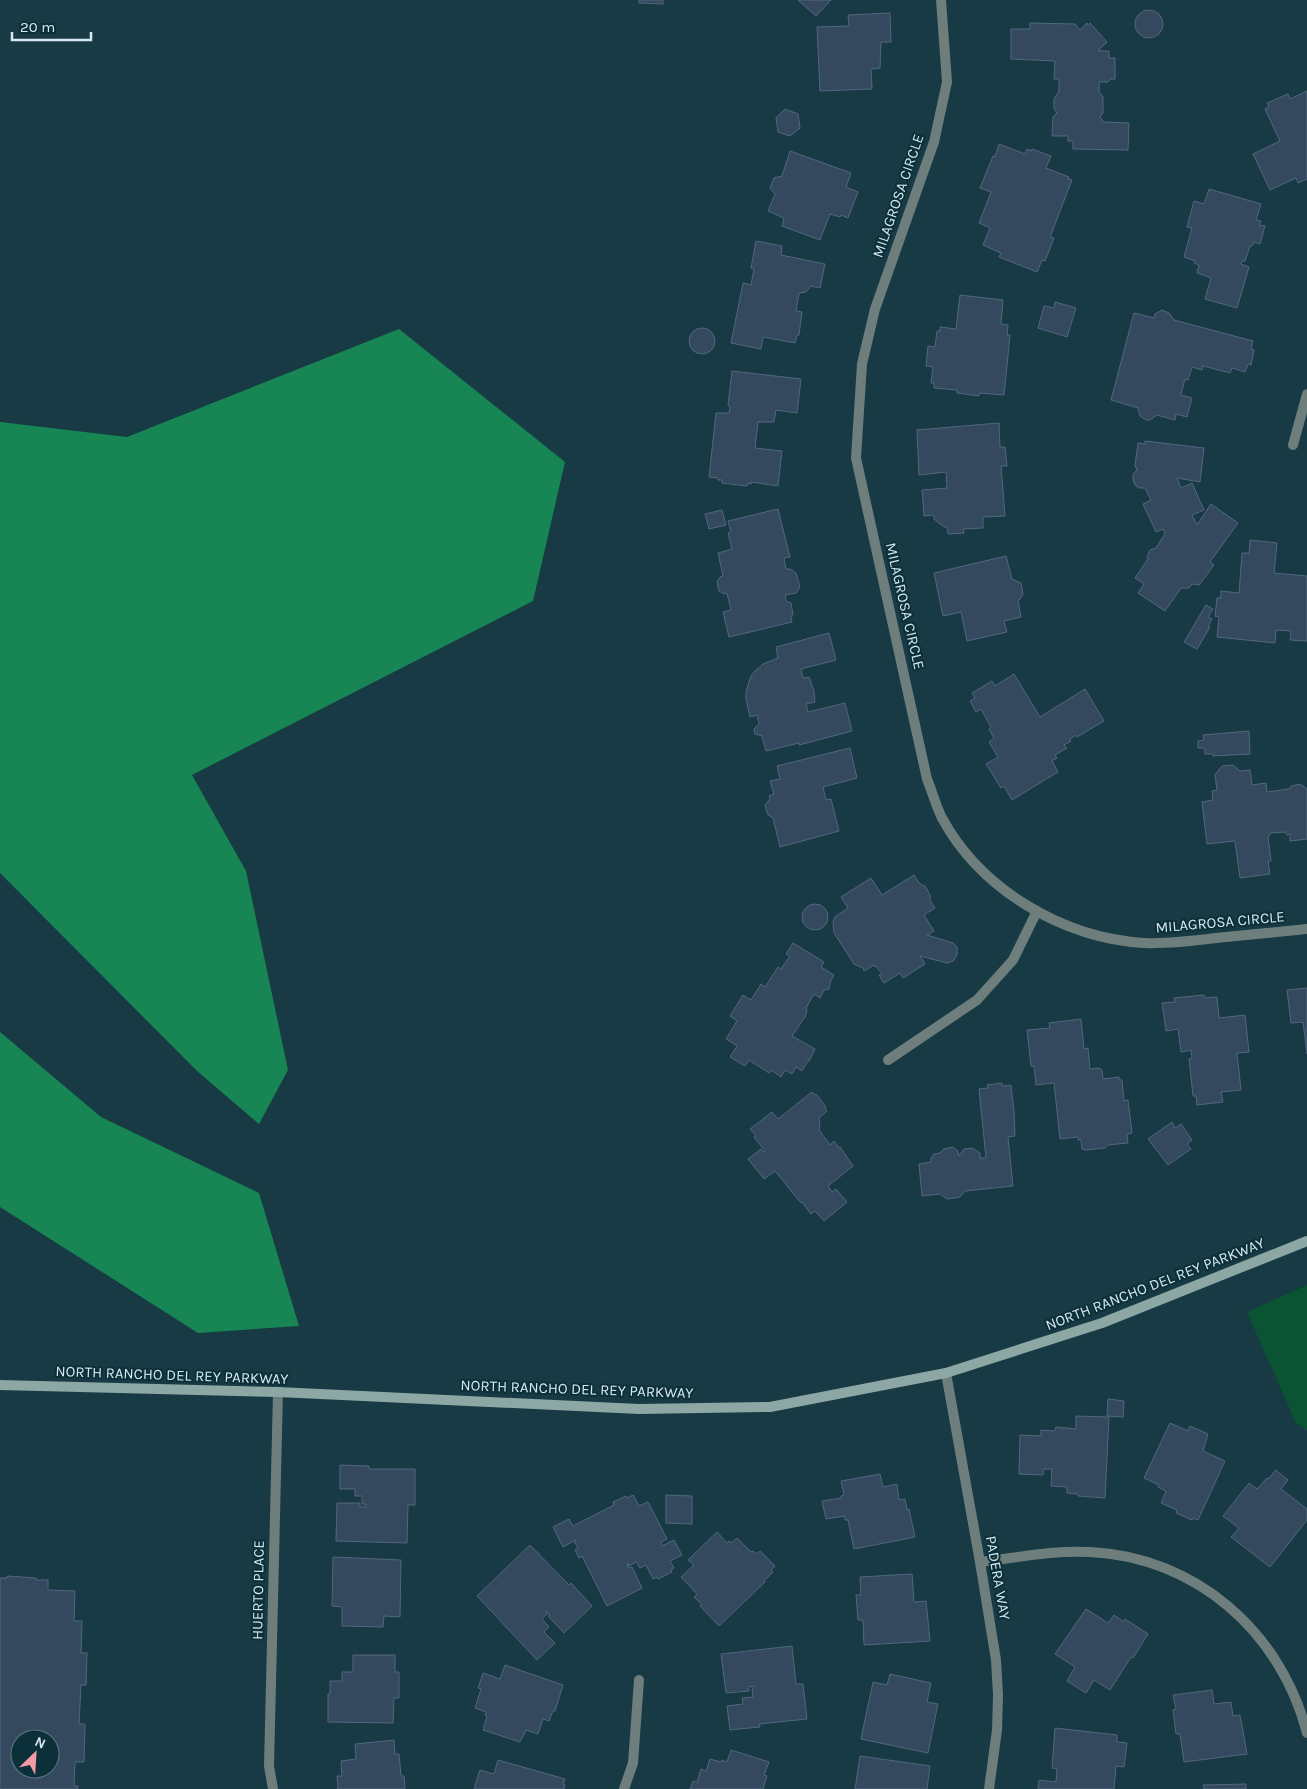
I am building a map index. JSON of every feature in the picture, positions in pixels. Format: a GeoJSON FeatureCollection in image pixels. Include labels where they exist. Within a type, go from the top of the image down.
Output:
{"type":"FeatureCollection","features":[{"type":"Feature","properties":{"kind":"street","name":"MILAGROSA CIRCLE"},"geometry":{"type":"LineString","coordinates":[[941,0],[947,82],[934,142],[873,318],[862,364],[856,458],[927,778],[941,816],[968,854],[988,876],[1012,895],[1062,924],[1089,933],[1144,943],[1172,943],[1307,928]]}},
{"type":"Feature","properties":{"kind":"street"},"geometry":{"type":"LineString","coordinates":[[1294,445],[1307,394]]}},
{"type":"Feature","properties":{"kind":"street"},"geometry":{"type":"LineString","coordinates":[[888,1060],[977,1000],[1013,960],[1037,911]]}},
{"type":"Feature","properties":{"kind":"street","name":"NORTH RANCHO DEL REY PARKWAY"},"geometry":{"type":"LineString","coordinates":[[0,1385],[278,1392],[638,1409],[770,1407],[946,1374],[1102,1323],[1307,1242]]}},
{"type":"Feature","properties":{"kind":"street","name":"PADERA WAY"},"geometry":{"type":"LineString","coordinates":[[946,1374],[996,1660],[996,1736],[989,1789]]}},
{"type":"Feature","properties":{"kind":"street","name":"HUERTO PLACE"},"geometry":{"type":"LineString","coordinates":[[273,1789],[269,1766],[278,1392]]}},
{"type":"Feature","properties":{"kind":"street"},"geometry":{"type":"LineString","coordinates":[[980,1562],[1062,1552],[1090,1552],[1118,1555],[1145,1562],[1182,1576],[1199,1585],[1223,1602],[1245,1621],[1264,1643],[1294,1693],[1307,1733]]}},
{"type":"Feature","properties":{"kind":"street"},"geometry":{"type":"LineString","coordinates":[[624,1789],[633,1763],[639,1680]]}},
{"type":"Feature","properties":{"kind":"green space"},"geometry":{"type":"Polygon","coordinates":[[[399,329],[565,462],[533,601],[192,775],[246,871],[288,1070],[259,1124],[197,1071],[0,873],[0,422],[127,437],[399,329]]]}},
{"type":"Feature","properties":{"kind":"green space"},"geometry":{"type":"Polygon","coordinates":[[[0,1032],[101,1117],[259,1193],[299,1326],[198,1333],[0,1207],[0,1032]]]}},
{"type":"Feature","properties":{"kind":"green space"},"geometry":{"type":"Polygon","coordinates":[[[1307,1285],[1307,1431],[1296,1423],[1247,1312],[1307,1285]]]}},
{"type":"Feature","properties":{"kind":"building"},"geometry":{"type":"Polygon","coordinates":[[[639,0],[663,0],[663,4],[639,3],[639,0]]]}},
{"type":"Feature","properties":{"kind":"building"},"geometry":{"type":"Polygon","coordinates":[[[798,0],[831,0],[816,16],[798,0]]]}},
{"type":"Feature","properties":{"kind":"building"},"geometry":{"type":"Polygon","coordinates":[[[1149,10],[1159,14],[1163,24],[1159,34],[1149,38],[1139,34],[1135,24],[1139,14],[1149,10]]]}},
{"type":"Feature","properties":{"kind":"building"},"geometry":{"type":"Polygon","coordinates":[[[890,13],[891,42],[881,42],[880,68],[871,69],[872,89],[820,91],[817,27],[849,26],[848,15],[890,13]]]}},
{"type":"Feature","properties":{"kind":"building"},"geometry":{"type":"Polygon","coordinates":[[[1030,23],[1075,24],[1080,30],[1087,23],[1088,25],[1090,23],[1107,42],[1098,51],[1109,51],[1109,58],[1115,58],[1115,79],[1111,79],[1108,82],[1099,82],[1099,92],[1103,97],[1103,113],[1100,117],[1104,122],[1129,123],[1128,150],[1073,149],[1073,141],[1068,141],[1068,136],[1052,136],[1053,117],[1057,113],[1054,108],[1054,99],[1059,91],[1059,79],[1054,79],[1055,61],[1011,59],[1011,29],[1030,29],[1030,23]]]}},
{"type":"Feature","properties":{"kind":"building"},"geometry":{"type":"Polygon","coordinates":[[[1307,91],[1307,179],[1298,183],[1296,178],[1270,190],[1253,154],[1280,141],[1265,109],[1269,107],[1267,103],[1288,94],[1290,99],[1307,91]]]}},
{"type":"Feature","properties":{"kind":"building"},"geometry":{"type":"Polygon","coordinates":[[[785,109],[798,114],[800,128],[790,136],[778,132],[776,118],[785,109]]]}},
{"type":"Feature","properties":{"kind":"building"},"geometry":{"type":"Polygon","coordinates":[[[999,144],[1025,154],[1027,149],[1031,151],[1032,149],[1051,156],[1046,168],[1072,180],[1050,237],[1054,238],[1045,261],[1042,260],[1037,272],[999,257],[1001,253],[983,245],[990,228],[979,223],[991,192],[980,188],[999,144]]]}},
{"type":"Feature","properties":{"kind":"building"},"geometry":{"type":"Polygon","coordinates":[[[790,151],[851,173],[846,187],[858,192],[848,218],[830,214],[820,240],[782,226],[784,218],[768,211],[775,194],[770,188],[774,178],[782,176],[790,151]]]}},
{"type":"Feature","properties":{"kind":"building"},"geometry":{"type":"Polygon","coordinates":[[[1209,189],[1261,204],[1256,220],[1261,221],[1259,225],[1265,226],[1260,244],[1254,242],[1250,246],[1245,261],[1242,261],[1241,264],[1249,267],[1237,308],[1205,299],[1211,278],[1197,273],[1199,265],[1194,263],[1195,261],[1184,257],[1192,228],[1187,227],[1194,201],[1204,204],[1209,189]]]}},
{"type":"Feature","properties":{"kind":"building"},"geometry":{"type":"Polygon","coordinates":[[[756,241],[782,246],[781,255],[825,264],[820,288],[811,286],[806,292],[799,293],[796,311],[802,312],[799,335],[797,335],[795,343],[763,337],[761,349],[731,343],[743,283],[751,285],[754,269],[751,268],[756,241]]]}},
{"type":"Feature","properties":{"kind":"building"},"geometry":{"type":"Polygon","coordinates":[[[960,295],[1003,300],[1001,324],[1008,325],[1007,335],[1010,335],[1004,395],[979,393],[979,396],[957,393],[957,390],[934,388],[934,383],[931,383],[933,367],[926,366],[928,346],[935,347],[937,331],[940,331],[940,327],[956,329],[960,295]]]}},
{"type":"Feature","properties":{"kind":"building"},"geometry":{"type":"Polygon","coordinates":[[[1055,302],[1076,308],[1067,337],[1038,328],[1044,306],[1054,308],[1055,302]]]}},
{"type":"Feature","properties":{"kind":"building"},"geometry":{"type":"Polygon","coordinates":[[[1162,310],[1169,313],[1174,320],[1253,341],[1251,349],[1254,350],[1251,365],[1248,364],[1245,372],[1232,368],[1230,373],[1203,366],[1202,370],[1192,367],[1188,380],[1185,379],[1181,395],[1192,398],[1187,417],[1176,414],[1175,420],[1157,415],[1150,420],[1146,420],[1140,416],[1138,408],[1111,400],[1134,313],[1154,318],[1155,314],[1162,310]]]}},
{"type":"Feature","properties":{"kind":"building"},"geometry":{"type":"Polygon","coordinates":[[[702,328],[711,332],[715,341],[711,350],[702,354],[693,350],[689,341],[693,332],[702,328]]]}},
{"type":"Feature","properties":{"kind":"building"},"geometry":{"type":"Polygon","coordinates":[[[732,371],[801,379],[797,413],[776,410],[774,422],[758,422],[755,448],[782,451],[778,486],[751,482],[747,486],[722,483],[722,480],[718,480],[718,478],[709,477],[716,413],[729,413],[730,406],[728,405],[732,371]]]}},
{"type":"Feature","properties":{"kind":"building"},"geometry":{"type":"Polygon","coordinates":[[[999,423],[1000,447],[1005,447],[1007,466],[1001,466],[1005,516],[983,517],[983,528],[963,529],[964,533],[948,534],[947,527],[944,527],[934,519],[934,515],[924,516],[922,490],[947,488],[946,472],[919,475],[917,430],[999,423]]]}},
{"type":"Feature","properties":{"kind":"building"},"geometry":{"type":"Polygon","coordinates":[[[1145,441],[1204,448],[1200,482],[1177,478],[1181,488],[1192,483],[1204,510],[1192,515],[1197,525],[1211,504],[1238,523],[1210,562],[1214,565],[1199,585],[1192,584],[1189,588],[1181,588],[1165,611],[1138,593],[1144,584],[1135,578],[1148,559],[1150,550],[1156,548],[1165,534],[1163,529],[1156,532],[1143,504],[1151,500],[1145,488],[1139,488],[1133,480],[1133,474],[1137,470],[1135,465],[1138,443],[1145,444],[1145,441]]]}},
{"type":"Feature","properties":{"kind":"building"},"geometry":{"type":"Polygon","coordinates":[[[778,509],[790,557],[784,558],[786,569],[796,573],[800,587],[796,593],[785,595],[786,601],[791,603],[792,622],[729,637],[723,612],[731,610],[727,593],[724,594],[719,591],[717,582],[723,576],[718,553],[732,549],[728,533],[731,532],[728,521],[778,509]]]}},
{"type":"Feature","properties":{"kind":"building"},"geometry":{"type":"Polygon","coordinates":[[[722,510],[726,525],[709,529],[705,514],[722,510]]]}},
{"type":"Feature","properties":{"kind":"building"},"geometry":{"type":"Polygon","coordinates":[[[1250,540],[1277,543],[1274,573],[1307,576],[1307,641],[1290,640],[1291,631],[1276,630],[1275,643],[1217,637],[1219,617],[1215,616],[1217,598],[1221,598],[1221,591],[1239,593],[1242,553],[1249,553],[1250,540]]]}},
{"type":"Feature","properties":{"kind":"building"},"geometry":{"type":"Polygon","coordinates":[[[1006,556],[1012,579],[1021,583],[1023,594],[1018,600],[1021,617],[1004,621],[1007,632],[967,641],[961,612],[943,616],[934,573],[1006,556]]]}},
{"type":"Feature","properties":{"kind":"building"},"geometry":{"type":"Polygon","coordinates":[[[1206,605],[1213,609],[1208,617],[1212,619],[1208,626],[1210,627],[1197,649],[1184,642],[1206,605]]]}},
{"type":"Feature","properties":{"kind":"building"},"geometry":{"type":"Polygon","coordinates":[[[829,633],[836,660],[801,669],[803,678],[809,677],[814,691],[815,702],[806,704],[808,712],[845,703],[852,731],[799,745],[799,743],[766,751],[762,736],[755,734],[754,729],[759,724],[757,715],[750,717],[746,699],[746,691],[751,676],[763,664],[778,658],[776,647],[829,633]]]}},
{"type":"Feature","properties":{"kind":"building"},"geometry":{"type":"Polygon","coordinates":[[[1014,674],[1040,717],[1085,689],[1104,721],[1077,737],[1076,735],[1064,745],[1067,748],[1055,755],[1057,758],[1052,761],[1058,772],[1012,800],[1004,786],[1001,788],[986,764],[998,757],[989,742],[994,738],[989,729],[991,727],[981,709],[976,712],[970,701],[975,698],[972,693],[992,681],[995,686],[1014,674]]]}},
{"type":"Feature","properties":{"kind":"building"},"geometry":{"type":"Polygon","coordinates":[[[1249,731],[1250,754],[1213,756],[1213,754],[1205,754],[1205,748],[1198,748],[1198,741],[1204,740],[1203,735],[1249,731]]]}},
{"type":"Feature","properties":{"kind":"building"},"geometry":{"type":"Polygon","coordinates":[[[850,748],[857,778],[823,787],[826,800],[831,799],[839,831],[780,847],[773,818],[768,815],[765,805],[770,799],[769,796],[774,794],[770,781],[780,779],[777,766],[850,748]]]}},
{"type":"Feature","properties":{"kind":"building"},"geometry":{"type":"Polygon","coordinates":[[[1233,765],[1240,771],[1250,770],[1252,785],[1266,783],[1267,792],[1289,789],[1291,786],[1300,784],[1307,789],[1307,839],[1290,841],[1290,834],[1287,835],[1285,832],[1271,833],[1268,837],[1271,861],[1268,861],[1270,874],[1240,878],[1235,841],[1207,844],[1202,802],[1213,800],[1212,791],[1217,790],[1215,775],[1222,766],[1233,765]]]}},
{"type":"Feature","properties":{"kind":"building"},"geometry":{"type":"Polygon","coordinates":[[[914,875],[920,884],[925,886],[935,908],[924,915],[934,931],[927,935],[953,943],[957,947],[957,955],[953,961],[947,963],[920,956],[925,964],[903,978],[900,973],[884,983],[879,975],[882,974],[876,966],[874,965],[864,971],[863,968],[854,964],[834,933],[833,922],[835,917],[848,908],[841,897],[871,878],[882,895],[914,875]]]}},
{"type":"Feature","properties":{"kind":"building"},"geometry":{"type":"Polygon","coordinates":[[[815,904],[824,908],[828,917],[824,926],[815,930],[806,926],[802,917],[806,908],[815,904]]]}},
{"type":"Feature","properties":{"kind":"building"},"geometry":{"type":"Polygon","coordinates":[[[793,943],[824,962],[821,967],[834,975],[829,989],[824,990],[820,998],[814,994],[806,1008],[805,1017],[792,1036],[815,1049],[809,1061],[802,1071],[796,1067],[792,1074],[785,1070],[781,1077],[771,1070],[769,1073],[749,1060],[745,1066],[730,1057],[737,1046],[726,1039],[737,1021],[730,1016],[743,995],[751,1000],[761,984],[765,987],[778,967],[781,969],[790,956],[786,954],[793,943]]]}},
{"type":"Feature","properties":{"kind":"building"},"geometry":{"type":"Polygon","coordinates":[[[1307,988],[1307,1054],[1303,1022],[1291,1023],[1287,990],[1307,988]]]}},
{"type":"Feature","properties":{"kind":"building"},"geometry":{"type":"Polygon","coordinates":[[[1204,995],[1205,998],[1217,997],[1219,1018],[1245,1015],[1249,1052],[1237,1053],[1241,1090],[1221,1092],[1223,1102],[1197,1105],[1196,1096],[1193,1096],[1189,1059],[1192,1059],[1191,1050],[1181,1052],[1178,1029],[1166,1031],[1162,1003],[1175,1002],[1174,998],[1204,995]]]}},
{"type":"Feature","properties":{"kind":"building"},"geometry":{"type":"Polygon","coordinates":[[[1081,1019],[1084,1049],[1088,1048],[1090,1069],[1099,1068],[1102,1070],[1103,1079],[1119,1077],[1119,1080],[1122,1080],[1124,1101],[1128,1100],[1132,1133],[1127,1134],[1128,1143],[1085,1150],[1082,1149],[1081,1140],[1078,1140],[1078,1137],[1060,1139],[1054,1083],[1036,1085],[1034,1066],[1031,1066],[1027,1030],[1050,1028],[1049,1023],[1081,1019]]]}},
{"type":"Feature","properties":{"kind":"building"},"geometry":{"type":"Polygon","coordinates":[[[1002,1083],[1002,1086],[1011,1085],[1014,1112],[1015,1136],[1008,1137],[1013,1186],[965,1191],[960,1197],[947,1199],[940,1194],[922,1196],[919,1164],[931,1162],[934,1154],[953,1147],[958,1151],[959,1156],[964,1149],[972,1148],[980,1153],[980,1158],[986,1158],[979,1089],[988,1088],[987,1085],[1002,1083]]]}},
{"type":"Feature","properties":{"kind":"building"},"geometry":{"type":"Polygon","coordinates":[[[812,1092],[814,1095],[816,1094],[827,1111],[819,1118],[819,1130],[830,1145],[834,1141],[840,1147],[853,1166],[828,1186],[832,1192],[836,1189],[847,1202],[824,1221],[815,1211],[811,1214],[775,1171],[764,1179],[748,1159],[761,1149],[763,1152],[765,1151],[750,1129],[772,1112],[778,1119],[812,1092]]]}},
{"type":"Feature","properties":{"kind":"building"},"geometry":{"type":"Polygon","coordinates":[[[1172,1122],[1175,1128],[1181,1124],[1192,1140],[1187,1144],[1191,1149],[1168,1165],[1148,1139],[1172,1122]]]}},
{"type":"Feature","properties":{"kind":"building"},"geometry":{"type":"Polygon","coordinates":[[[1108,1399],[1124,1401],[1123,1417],[1107,1416],[1108,1399]]]}},
{"type":"Feature","properties":{"kind":"building"},"geometry":{"type":"Polygon","coordinates":[[[1076,1416],[1109,1417],[1105,1498],[1078,1496],[1078,1494],[1067,1493],[1067,1487],[1051,1486],[1052,1469],[1044,1469],[1043,1475],[1019,1474],[1020,1435],[1041,1436],[1041,1430],[1055,1431],[1056,1427],[1076,1429],[1076,1416]]]}},
{"type":"Feature","properties":{"kind":"building"},"geometry":{"type":"Polygon","coordinates":[[[1170,1423],[1188,1431],[1190,1426],[1208,1434],[1203,1451],[1225,1461],[1198,1520],[1193,1518],[1192,1520],[1176,1513],[1177,1510],[1161,1503],[1166,1491],[1158,1487],[1159,1485],[1144,1478],[1170,1423]]]}},
{"type":"Feature","properties":{"kind":"building"},"geometry":{"type":"Polygon","coordinates":[[[340,1465],[369,1466],[369,1469],[415,1469],[415,1505],[408,1505],[407,1543],[336,1541],[337,1503],[360,1503],[360,1507],[366,1507],[366,1504],[362,1504],[362,1496],[355,1496],[355,1489],[340,1489],[340,1465]]]}},
{"type":"Feature","properties":{"kind":"building"},"geometry":{"type":"Polygon","coordinates":[[[1276,1470],[1288,1480],[1281,1489],[1307,1509],[1307,1520],[1270,1567],[1231,1537],[1239,1528],[1223,1516],[1249,1483],[1257,1489],[1276,1470]]]}},
{"type":"Feature","properties":{"kind":"building"},"geometry":{"type":"Polygon","coordinates":[[[880,1474],[883,1487],[897,1484],[899,1500],[905,1499],[907,1510],[909,1509],[915,1537],[854,1549],[848,1520],[845,1520],[845,1516],[826,1519],[822,1501],[841,1498],[844,1495],[841,1481],[880,1474]]]}},
{"type":"Feature","properties":{"kind":"building"},"geometry":{"type":"Polygon","coordinates":[[[633,1495],[639,1506],[648,1502],[667,1539],[661,1542],[662,1546],[674,1540],[682,1555],[670,1561],[674,1568],[671,1570],[672,1572],[658,1579],[657,1577],[653,1579],[646,1565],[640,1568],[636,1562],[629,1566],[628,1563],[629,1568],[632,1567],[642,1588],[607,1606],[582,1556],[579,1558],[575,1550],[578,1548],[575,1543],[576,1540],[563,1547],[553,1527],[569,1519],[573,1526],[614,1505],[613,1502],[633,1495]]]}},
{"type":"Feature","properties":{"kind":"building"},"geometry":{"type":"Polygon","coordinates":[[[666,1495],[692,1496],[692,1524],[666,1523],[666,1495]]]}},
{"type":"Feature","properties":{"kind":"building"},"geometry":{"type":"Polygon","coordinates":[[[717,1532],[727,1543],[729,1541],[731,1543],[737,1538],[751,1552],[753,1551],[757,1554],[760,1551],[775,1566],[765,1582],[719,1626],[700,1606],[702,1605],[694,1597],[697,1594],[681,1577],[694,1565],[688,1560],[717,1532]]]}},
{"type":"Feature","properties":{"kind":"building"},"geometry":{"type":"Polygon","coordinates":[[[530,1545],[569,1585],[571,1583],[592,1606],[564,1633],[548,1616],[550,1615],[546,1611],[547,1614],[542,1619],[549,1627],[544,1632],[555,1643],[537,1660],[477,1596],[530,1545]]]}},
{"type":"Feature","properties":{"kind":"building"},"geometry":{"type":"Polygon","coordinates":[[[333,1557],[401,1560],[400,1617],[384,1616],[383,1627],[342,1626],[342,1607],[332,1606],[333,1557]]]}},
{"type":"Feature","properties":{"kind":"building"},"geometry":{"type":"Polygon","coordinates":[[[912,1574],[914,1602],[926,1601],[930,1641],[864,1645],[863,1620],[858,1620],[856,1595],[861,1595],[860,1577],[912,1574]]]}},
{"type":"Feature","properties":{"kind":"building"},"geometry":{"type":"Polygon","coordinates":[[[7,1576],[48,1580],[48,1590],[75,1591],[74,1621],[82,1621],[81,1653],[87,1653],[86,1685],[81,1685],[79,1724],[85,1724],[84,1762],[75,1762],[74,1786],[78,1786],[78,1789],[0,1789],[0,1578],[7,1578],[7,1576]]]}},
{"type":"Feature","properties":{"kind":"building"},"geometry":{"type":"Polygon","coordinates":[[[1086,1609],[1108,1623],[1114,1615],[1124,1622],[1125,1619],[1148,1634],[1110,1690],[1094,1680],[1086,1693],[1067,1681],[1075,1667],[1055,1654],[1086,1609]]]}},
{"type":"Feature","properties":{"kind":"building"},"geometry":{"type":"Polygon","coordinates":[[[792,1646],[796,1684],[803,1684],[807,1719],[759,1724],[760,1727],[730,1730],[727,1706],[743,1704],[742,1698],[753,1697],[752,1689],[754,1686],[749,1687],[749,1691],[726,1693],[721,1654],[792,1646]]]}},
{"type":"Feature","properties":{"kind":"building"},"geometry":{"type":"Polygon","coordinates":[[[353,1655],[395,1655],[395,1672],[399,1672],[399,1698],[394,1698],[393,1723],[328,1722],[330,1681],[342,1681],[342,1672],[353,1672],[353,1655]]]}},
{"type":"Feature","properties":{"kind":"building"},"geometry":{"type":"Polygon","coordinates":[[[505,1665],[563,1685],[555,1711],[553,1711],[549,1721],[543,1719],[538,1734],[526,1730],[520,1742],[483,1730],[487,1716],[485,1715],[486,1712],[475,1708],[481,1689],[478,1688],[483,1673],[500,1679],[505,1665]]]}},
{"type":"Feature","properties":{"kind":"building"},"geometry":{"type":"Polygon","coordinates":[[[890,1674],[931,1683],[927,1702],[938,1704],[928,1753],[861,1739],[873,1682],[887,1685],[890,1674]]]}},
{"type":"Feature","properties":{"kind":"building"},"geometry":{"type":"Polygon","coordinates":[[[1212,1690],[1214,1704],[1231,1702],[1233,1716],[1240,1715],[1247,1754],[1184,1762],[1180,1734],[1176,1734],[1173,1710],[1176,1709],[1173,1695],[1212,1690]]]}},
{"type":"Feature","properties":{"kind":"building"},"geometry":{"type":"Polygon","coordinates":[[[1055,1728],[1117,1735],[1117,1742],[1127,1743],[1124,1767],[1116,1766],[1114,1789],[1038,1789],[1039,1780],[1056,1782],[1057,1769],[1052,1768],[1055,1728]]]}},
{"type":"Feature","properties":{"kind":"building"},"geometry":{"type":"Polygon","coordinates":[[[394,1740],[395,1754],[399,1754],[401,1776],[404,1776],[405,1789],[337,1789],[337,1776],[342,1776],[341,1761],[356,1759],[355,1744],[394,1740]]]}},
{"type":"Feature","properties":{"kind":"building"},"geometry":{"type":"Polygon","coordinates":[[[731,1750],[769,1762],[764,1775],[767,1776],[763,1789],[690,1789],[693,1781],[697,1782],[701,1769],[706,1771],[710,1759],[727,1762],[731,1750]]]}},
{"type":"Feature","properties":{"kind":"building"},"geometry":{"type":"Polygon","coordinates":[[[860,1756],[930,1766],[927,1789],[855,1789],[860,1756]]]}},
{"type":"Feature","properties":{"kind":"building"},"geometry":{"type":"Polygon","coordinates":[[[498,1760],[565,1779],[564,1789],[474,1789],[480,1770],[494,1774],[498,1760]]]}},
{"type":"Feature","properties":{"kind":"building"},"geometry":{"type":"Polygon","coordinates":[[[1246,1784],[1246,1789],[1204,1789],[1203,1785],[1246,1784]]]}}]}
